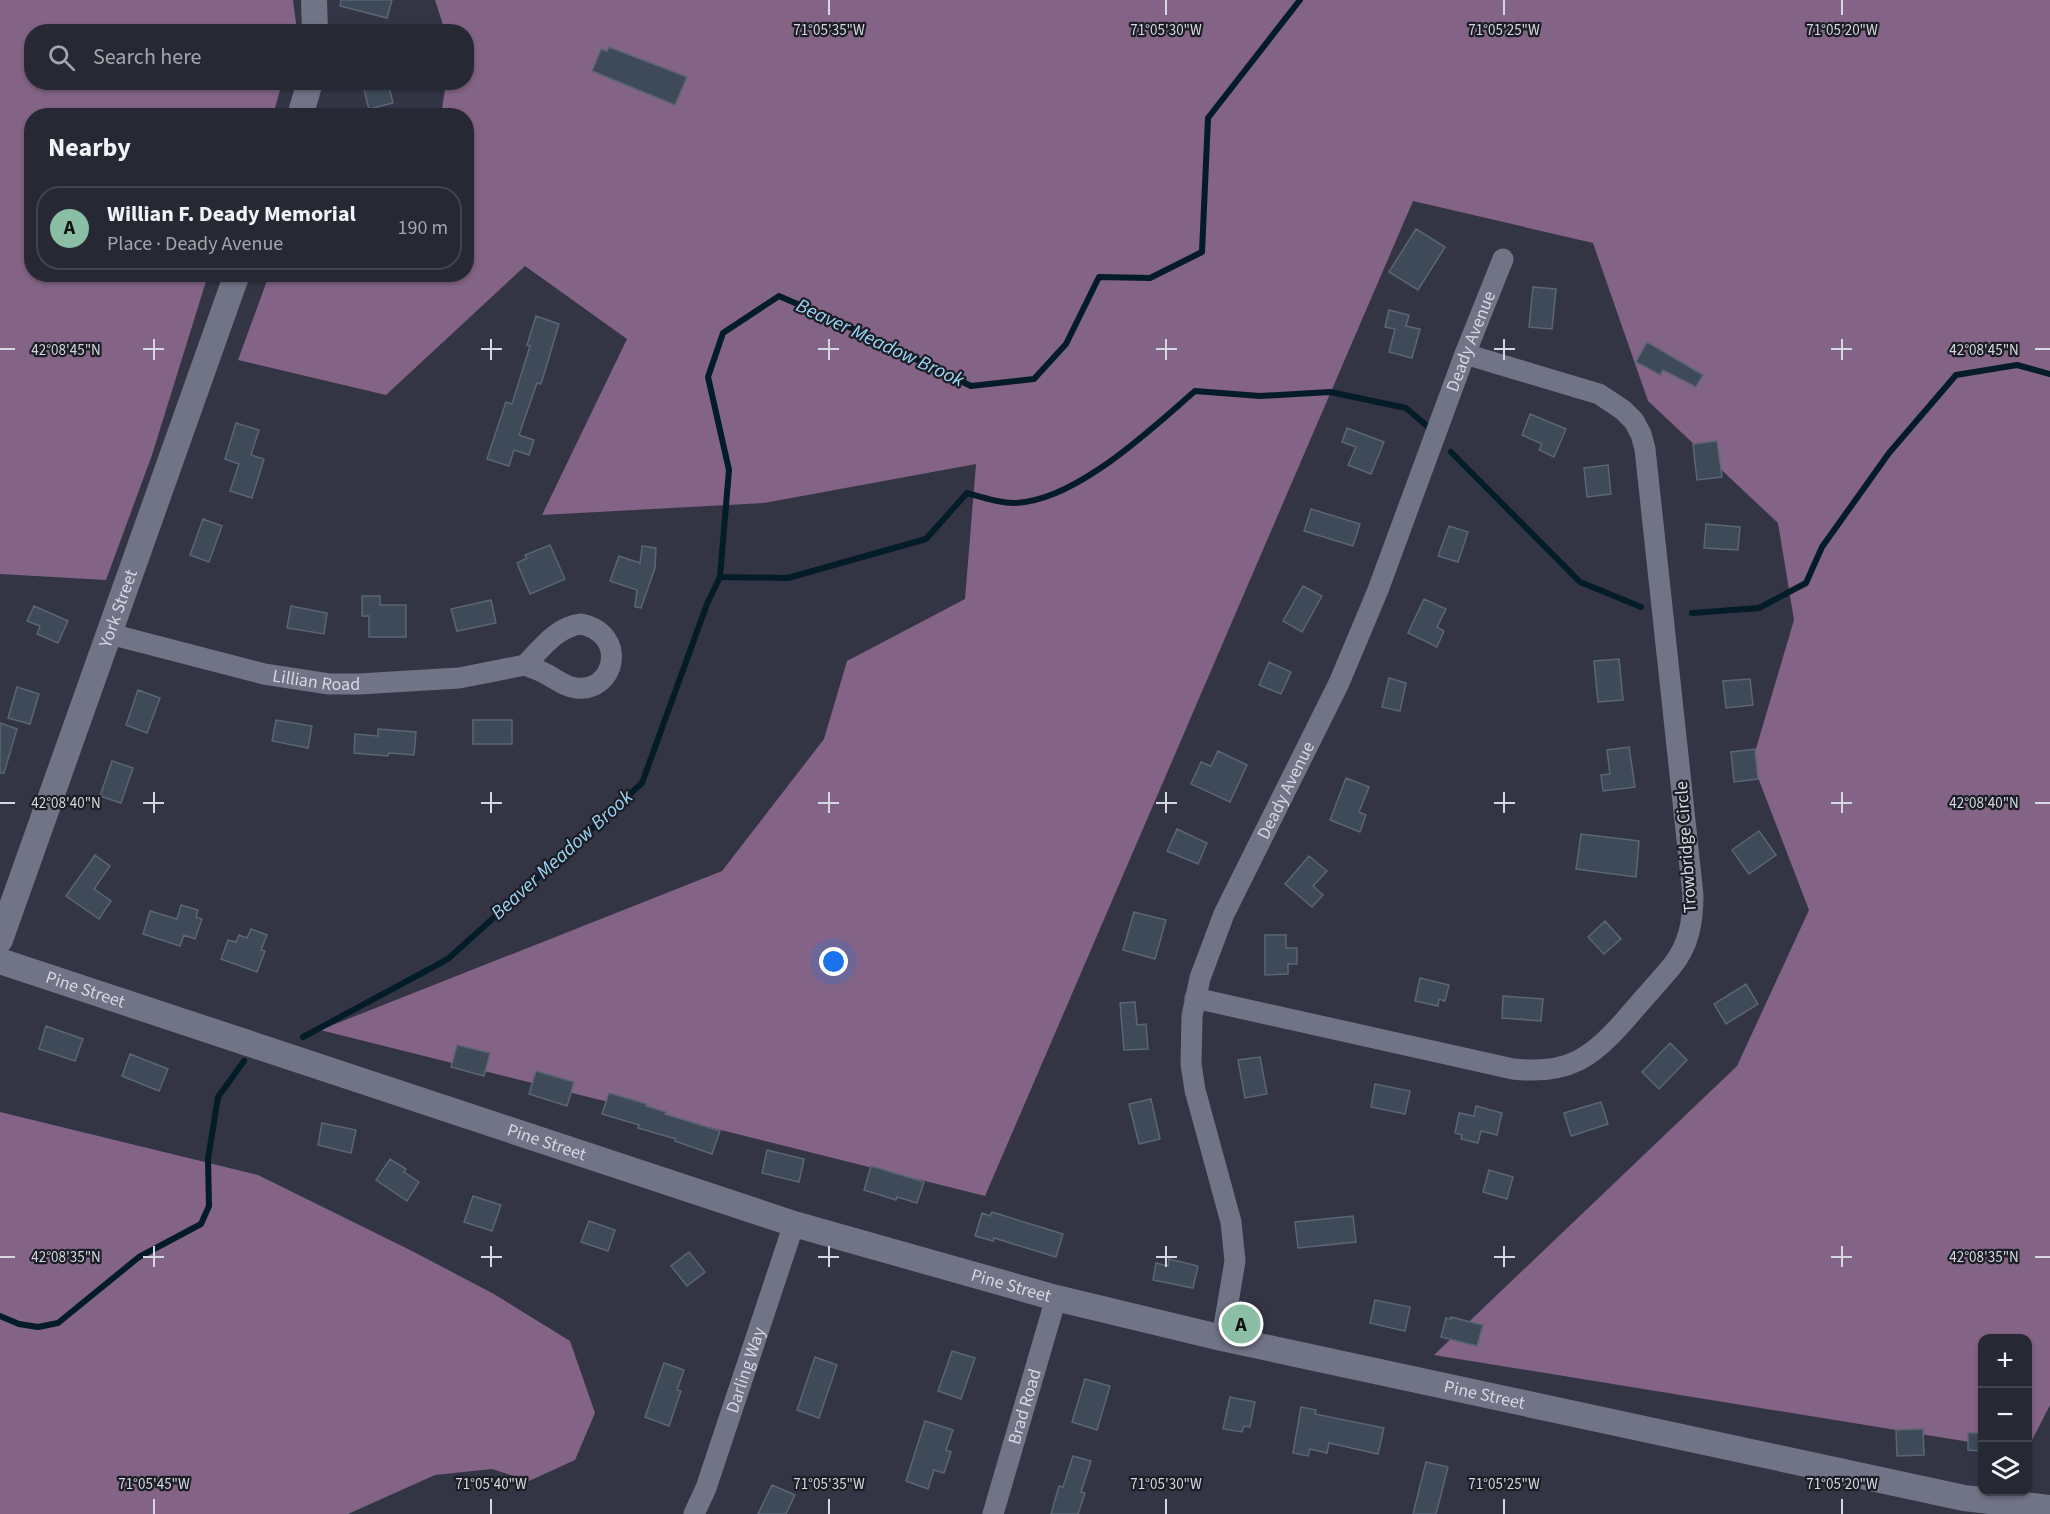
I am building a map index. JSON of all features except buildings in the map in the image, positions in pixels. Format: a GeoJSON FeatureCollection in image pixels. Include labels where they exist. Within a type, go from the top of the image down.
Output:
{"type":"FeatureCollection","features":[{"type":"Feature","properties":{"kind":"street"},"geometry":{"type":"LineString","coordinates":[[314,0],[315,24]]}},
{"type":"Feature","properties":{"kind":"street"},"geometry":{"type":"LineString","coordinates":[[302,108],[308,90]]}},
{"type":"Feature","properties":{"kind":"street","name":"Deady Avenue"},"geometry":{"type":"LineString","coordinates":[[1222,1338],[1233,1281],[1234,1239],[1227,1202],[1194,1090],[1190,1038],[1194,998],[1220,925],[1339,683],[1378,590],[1465,354],[1503,259]]}},
{"type":"Feature","properties":{"kind":"street","name":"York Street"},"geometry":{"type":"LineString","coordinates":[[0,940],[234,282]]}},
{"type":"Feature","properties":{"kind":"street","name":"Trowbridge Circle"},"geometry":{"type":"LineString","coordinates":[[1194,998],[1513,1069],[1542,1070],[1582,1060],[1604,1044],[1680,957],[1689,937],[1693,895],[1645,449],[1641,434],[1634,421],[1623,410],[1599,394],[1465,354]]}},
{"type":"Feature","properties":{"kind":"street","name":"Lillian Road"},"geometry":{"type":"LineString","coordinates":[[110,634],[264,674],[329,684],[459,678],[525,665]]}},
{"type":"Feature","properties":{"kind":"street","name":"Pine Street"},"geometry":{"type":"LineString","coordinates":[[0,962],[794,1224],[1056,1298],[1222,1338],[1964,1498],[2050,1508]]}},
{"type":"Feature","properties":{"kind":"street","name":"Darling Way"},"geometry":{"type":"LineString","coordinates":[[694,1514],[706,1488],[794,1224]]}},
{"type":"Feature","properties":{"kind":"street","name":"Brad Road"},"geometry":{"type":"LineString","coordinates":[[993,1514],[1056,1298]]}},
{"type":"Feature","properties":{"kind":"shaded area"},"geometry":{"type":"Polygon","coordinates":[[[0,0],[293,0],[296,24],[24,24],[24,90],[280,90],[275,108],[24,108],[24,282],[206,282],[152,455],[106,580],[0,574],[0,0]]]}},
{"type":"Feature","properties":{"kind":"shaded area"},"geometry":{"type":"Polygon","coordinates":[[[435,0],[2050,0],[2050,1405],[2032,1440],[2032,1334],[1978,1334],[1978,1443],[1434,1355],[1737,1066],[1809,910],[1752,762],[1794,620],[1778,523],[1648,401],[1593,243],[1413,201],[985,1196],[320,1030],[722,871],[824,739],[847,661],[965,599],[976,464],[764,503],[542,515],[627,339],[525,266],[386,395],[238,360],[266,282],[474,282],[474,108],[442,108],[445,90],[474,90],[474,24],[443,24],[435,0]]]}},
{"type":"Feature","properties":{"kind":"shaded area"},"geometry":{"type":"Polygon","coordinates":[[[0,1112],[258,1175],[494,1294],[570,1341],[595,1413],[575,1460],[529,1481],[492,1469],[435,1475],[348,1514],[0,1514],[0,1112]]]}},
{"type":"Feature","properties":{"kind":"waterway","name":"Beaver Meadow Brook"},"geometry":{"type":"LineString","coordinates":[[303,1037],[448,959],[642,783],[707,604],[720,577],[729,470],[708,377],[723,333],[779,296],[841,323],[971,386],[1034,379],[1066,344],[1099,277],[1150,278],[1202,252],[1208,118],[1300,0]]}},
{"type":"Feature","properties":{"kind":"waterway"},"geometry":{"type":"LineString","coordinates":[[1692,613],[1759,608],[1806,583],[1822,547],[1889,453],[1956,375],[2017,365],[2050,374]]}},
{"type":"Feature","properties":{"kind":"waterway"},"geometry":{"type":"LineString","coordinates":[[720,577],[788,578],[926,539],[967,493],[1013,503],[1037,500],[1061,491],[1086,478],[1110,461],[1157,425],[1195,391],[1260,396],[1330,392],[1406,408],[1427,426]]}},
{"type":"Feature","properties":{"kind":"waterway"},"geometry":{"type":"LineString","coordinates":[[1451,452],[1580,582],[1641,607]]}},
{"type":"Feature","properties":{"kind":"waterway","name":"Beaver Meadow Brook"},"geometry":{"type":"LineString","coordinates":[[0,1316],[19,1324],[38,1327],[58,1323],[139,1257],[201,1224],[209,1206],[208,1159],[218,1097],[244,1061]]}},
{"type":"Feature","properties":{"kind":"place","name":"Willian F. Deady Memorial"},"geometry":{"type":"Point","coordinates":[1241,1324]}}]}
